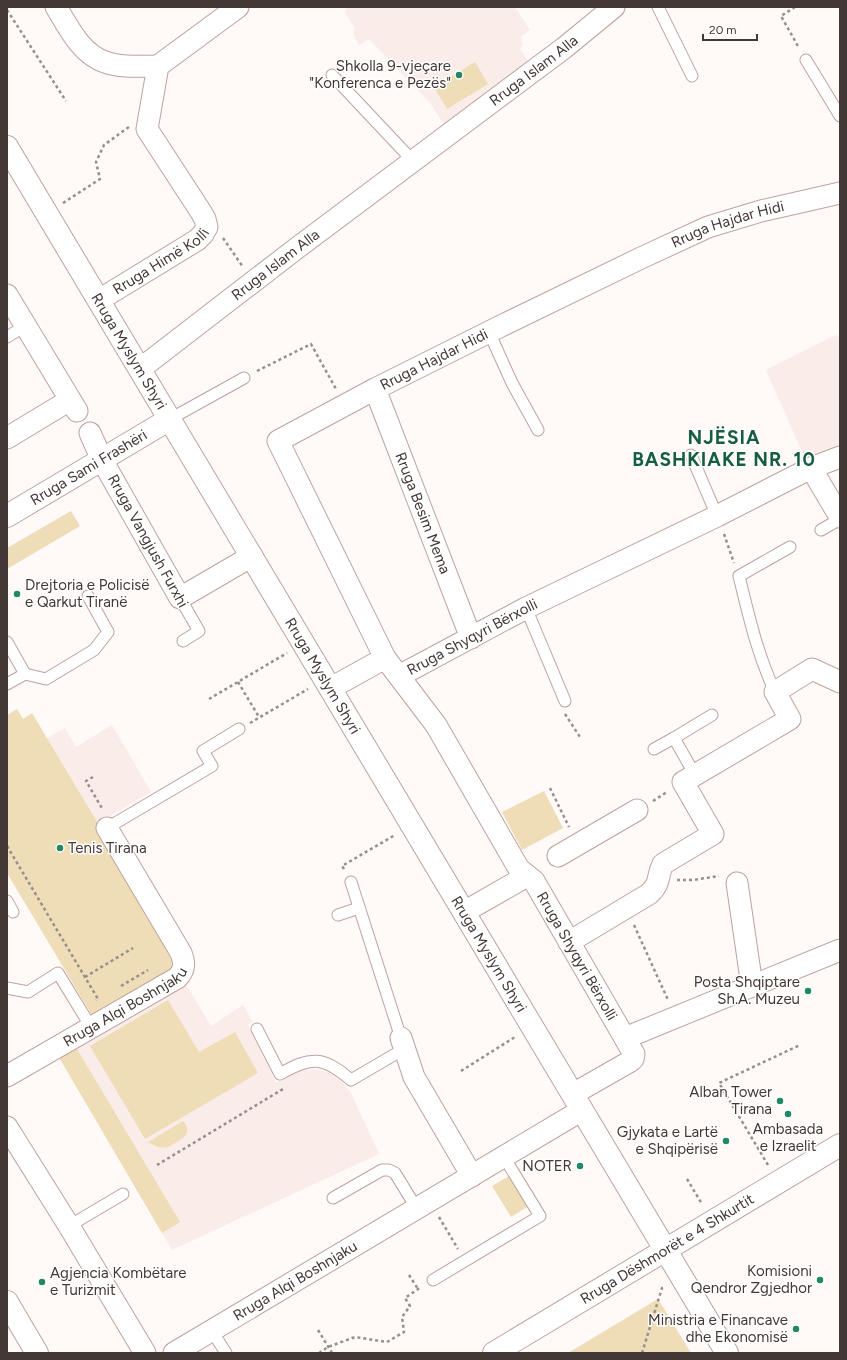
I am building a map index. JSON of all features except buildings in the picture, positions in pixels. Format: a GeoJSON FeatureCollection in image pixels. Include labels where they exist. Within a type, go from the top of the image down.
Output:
{"type":"FeatureCollection","features":[{"type":"Feature","properties":{"kind":"street"},"geometry":{"type":"LineString","coordinates":[[56,7],[83,47],[94,57],[106,62],[123,66],[158,66],[238,7]]}},
{"type":"Feature","properties":{"kind":"street","name":"Rruga Islam Alla"},"geometry":{"type":"LineString","coordinates":[[140,369],[564,48],[614,7]]}},
{"type":"Feature","properties":{"kind":"street","name":"Rruga Himë Kolli"},"geometry":{"type":"LineString","coordinates":[[99,300],[197,240],[204,234],[207,227],[201,212],[147,129],[158,66]]}},
{"type":"Feature","properties":{"kind":"street","name":"Rruga Myslym Shyri"},"geometry":{"type":"LineString","coordinates":[[7,147],[727,1353]]}},
{"type":"Feature","properties":{"kind":"street","name":"Rruga Hajdar Hidi"},"geometry":{"type":"LineString","coordinates":[[399,676],[385,658],[278,441],[374,389],[489,332],[641,258],[708,228],[761,211],[840,194]]}},
{"type":"Feature","properties":{"kind":"street"},"geometry":{"type":"LineString","coordinates":[[7,296],[73,406],[7,438]]}},
{"type":"Feature","properties":{"kind":"street","name":"Rruga Besim Mema"},"geometry":{"type":"LineString","coordinates":[[374,389],[471,638]]}},
{"type":"Feature","properties":{"kind":"street","name":"Rruga Sami Frashëri"},"geometry":{"type":"LineString","coordinates":[[7,516],[170,419]]}},
{"type":"Feature","properties":{"kind":"street","name":"Rruga Vangjush Furxhi"},"geometry":{"type":"LineString","coordinates":[[90,433],[102,460],[180,598]]}},
{"type":"Feature","properties":{"kind":"street","name":"Rruga Shyqyri Bërxolli"},"geometry":{"type":"LineString","coordinates":[[578,1102],[633,1058],[634,1054],[534,881],[520,869],[436,725],[399,676],[526,608],[717,516],[811,468],[840,458]]}},
{"type":"Feature","properties":{"kind":"street"},"geometry":{"type":"LineString","coordinates":[[811,468],[840,518]]}},
{"type":"Feature","properties":{"kind":"street"},"geometry":{"type":"LineString","coordinates":[[180,598],[252,556]]}},
{"type":"Feature","properties":{"kind":"street"},"geometry":{"type":"LineString","coordinates":[[331,688],[385,658]]}},
{"type":"Feature","properties":{"kind":"street"},"geometry":{"type":"LineString","coordinates":[[569,942],[649,894],[656,888],[659,879],[659,871],[663,864],[714,834],[689,779],[790,719],[775,692],[812,669],[840,682]]}},
{"type":"Feature","properties":{"kind":"street"},"geometry":{"type":"LineString","coordinates":[[558,856],[637,810]]}},
{"type":"Feature","properties":{"kind":"street","name":"Rruga Alqi Boshnjaku"},"geometry":{"type":"LineString","coordinates":[[7,1076],[83,1034],[177,978],[182,973],[184,960],[181,953],[105,820]]}},
{"type":"Feature","properties":{"kind":"street","name":"Rruga Shyqyri Bërxolli"},"geometry":{"type":"LineString","coordinates":[[464,912],[527,876]]}},
{"type":"Feature","properties":{"kind":"street"},"geometry":{"type":"LineString","coordinates":[[738,883],[752,986]]}},
{"type":"Feature","properties":{"kind":"street"},"geometry":{"type":"LineString","coordinates":[[625,1038],[840,950]]}},
{"type":"Feature","properties":{"kind":"street"},"geometry":{"type":"LineString","coordinates":[[403,1044],[414,1077],[472,1176]]}},
{"type":"Feature","properties":{"kind":"street","name":"Rruga Alqi Boshnjaku"},"geometry":{"type":"LineString","coordinates":[[174,1353],[504,1157],[578,1102]]}},
{"type":"Feature","properties":{"kind":"street"},"geometry":{"type":"LineString","coordinates":[[7,1127],[69,1226],[145,1353]]}},
{"type":"Feature","properties":{"kind":"street","name":"Rruga Dëshmorët e 4 Shkurtit"},"geometry":{"type":"LineString","coordinates":[[494,1353],[840,1145]]}},
{"type":"Feature","properties":{"kind":"street"},"geometry":{"type":"LineString","coordinates":[[7,1302],[37,1353]]}},
{"type":"Feature","properties":{"kind":"lane"},"geometry":{"type":"LineString","coordinates":[[658,7],[692,76]]}},
{"type":"Feature","properties":{"kind":"lane"},"geometry":{"type":"LineString","coordinates":[[806,60],[840,116]]}},
{"type":"Feature","properties":{"kind":"lane"},"geometry":{"type":"LineString","coordinates":[[332,75],[413,162]]}},
{"type":"Feature","properties":{"kind":"lane"},"geometry":{"type":"LineString","coordinates":[[7,337],[25,326]]}},
{"type":"Feature","properties":{"kind":"lane"},"geometry":{"type":"LineString","coordinates":[[489,332],[512,383],[538,430]]}},
{"type":"Feature","properties":{"kind":"lane"},"geometry":{"type":"LineString","coordinates":[[170,419],[244,378]]}},
{"type":"Feature","properties":{"kind":"lane"},"geometry":{"type":"LineString","coordinates":[[691,455],[717,516]]}},
{"type":"Feature","properties":{"kind":"lane"},"geometry":{"type":"LineString","coordinates":[[821,530],[840,518]]}},
{"type":"Feature","properties":{"kind":"lane"},"geometry":{"type":"LineString","coordinates":[[775,692],[756,646],[739,576],[790,547]]}},
{"type":"Feature","properties":{"kind":"lane"},"geometry":{"type":"LineString","coordinates":[[7,684],[25,674],[46,679],[94,650],[108,632],[88,596]]}},
{"type":"Feature","properties":{"kind":"lane","name":"Rruga Vangjush Furxhi"},"geometry":{"type":"LineString","coordinates":[[180,598],[199,631],[182,641]]}},
{"type":"Feature","properties":{"kind":"lane"},"geometry":{"type":"LineString","coordinates":[[526,608],[566,700]]}},
{"type":"Feature","properties":{"kind":"lane"},"geometry":{"type":"LineString","coordinates":[[8,644],[25,674]]}},
{"type":"Feature","properties":{"kind":"lane"},"geometry":{"type":"LineString","coordinates":[[654,750],[712,715]]}},
{"type":"Feature","properties":{"kind":"lane"},"geometry":{"type":"LineString","coordinates":[[105,820],[212,766],[203,750],[240,729]]}},
{"type":"Feature","properties":{"kind":"lane"},"geometry":{"type":"LineString","coordinates":[[674,738],[689,779]]}},
{"type":"Feature","properties":{"kind":"lane"},"geometry":{"type":"LineString","coordinates":[[257,1029],[280,1074],[292,1067],[314,1061],[324,1062],[333,1066],[351,1080],[403,1044],[351,882]]}},
{"type":"Feature","properties":{"kind":"lane"},"geometry":{"type":"LineString","coordinates":[[7,901],[13,912]]}},
{"type":"Feature","properties":{"kind":"lane"},"geometry":{"type":"LineString","coordinates":[[338,915],[359,908]]}},
{"type":"Feature","properties":{"kind":"lane"},"geometry":{"type":"LineString","coordinates":[[7,988],[28,992],[58,973],[83,1034]]}},
{"type":"Feature","properties":{"kind":"lane"},"geometry":{"type":"LineString","coordinates":[[433,1280],[540,1216],[504,1157]]}},
{"type":"Feature","properties":{"kind":"lane"},"geometry":{"type":"LineString","coordinates":[[333,1198],[382,1170],[389,1170],[395,1173],[423,1205]]}},
{"type":"Feature","properties":{"kind":"lane"},"geometry":{"type":"LineString","coordinates":[[69,1226],[123,1194]]}},
{"type":"Feature","properties":{"kind":"lane"},"geometry":{"type":"LineString","coordinates":[[212,1331],[226,1353]]}},
{"type":"Feature","properties":{"kind":"path"},"geometry":{"type":"LineString","coordinates":[[795,7],[781,16],[806,60]]}},
{"type":"Feature","properties":{"kind":"path"},"geometry":{"type":"LineString","coordinates":[[7,10],[66,101]]}},
{"type":"Feature","properties":{"kind":"path"},"geometry":{"type":"LineString","coordinates":[[58,206],[100,179],[96,162],[104,145]]}},
{"type":"Feature","properties":{"kind":"path"},"geometry":{"type":"LineString","coordinates":[[207,227],[217,230],[253,282]]}},
{"type":"Feature","properties":{"kind":"path"},"geometry":{"type":"LineString","coordinates":[[244,378],[311,344],[344,405]]}},
{"type":"Feature","properties":{"kind":"path"},"geometry":{"type":"LineString","coordinates":[[717,516],[739,576]]}},
{"type":"Feature","properties":{"kind":"path"},"geometry":{"type":"LineString","coordinates":[[209,700],[287,652]]}},
{"type":"Feature","properties":{"kind":"path"},"geometry":{"type":"LineString","coordinates":[[238,682],[259,717]]}},
{"type":"Feature","properties":{"kind":"path"},"geometry":{"type":"LineString","coordinates":[[240,729],[309,689]]}},
{"type":"Feature","properties":{"kind":"path"},"geometry":{"type":"LineString","coordinates":[[578,733],[580,737]]}},
{"type":"Feature","properties":{"kind":"path"},"geometry":{"type":"LineString","coordinates":[[93,777],[86,781],[105,820]]}},
{"type":"Feature","properties":{"kind":"path"},"geometry":{"type":"LineString","coordinates":[[637,810],[689,779]]}},
{"type":"Feature","properties":{"kind":"path"},"geometry":{"type":"LineString","coordinates":[[550,788],[578,845]]}},
{"type":"Feature","properties":{"kind":"path"},"geometry":{"type":"LineString","coordinates":[[351,882],[342,866],[396,834]]}},
{"type":"Feature","properties":{"kind":"path"},"geometry":{"type":"LineString","coordinates":[[7,846],[98,999],[92,1003]]}},
{"type":"Feature","properties":{"kind":"path"},"geometry":{"type":"LineString","coordinates":[[659,879],[693,880],[725,875],[738,883]]}},
{"type":"Feature","properties":{"kind":"path"},"geometry":{"type":"LineString","coordinates":[[624,909],[634,924],[675,1017]]}},
{"type":"Feature","properties":{"kind":"path"},"geometry":{"type":"LineString","coordinates":[[85,977],[133,948]]}},
{"type":"Feature","properties":{"kind":"path"},"geometry":{"type":"LineString","coordinates":[[461,1071],[518,1036]]}},
{"type":"Feature","properties":{"kind":"path"},"geometry":{"type":"LineString","coordinates":[[770,1167],[719,1084],[800,1045]]}},
{"type":"Feature","properties":{"kind":"path"},"geometry":{"type":"LineString","coordinates":[[157,1166],[289,1085]]}},
{"type":"Feature","properties":{"kind":"path"},"geometry":{"type":"LineString","coordinates":[[687,1179],[705,1208]]}},
{"type":"Feature","properties":{"kind":"path"},"geometry":{"type":"LineString","coordinates":[[423,1205],[465,1261]]}},
{"type":"Feature","properties":{"kind":"path"},"geometry":{"type":"LineString","coordinates":[[319,1353],[328,1347],[355,1337],[387,1342],[404,1332],[402,1318],[410,1306],[404,1298],[418,1289],[409,1275]]}},
{"type":"Feature","properties":{"kind":"path"},"geometry":{"type":"LineString","coordinates":[[642,1353],[662,1288]]}},
{"type":"Feature","properties":{"kind":"path"},"geometry":{"type":"LineString","coordinates":[[318,1330],[332,1353]]}},
{"type":"Feature","properties":{"kind":"shaded area","name":"Shkolla 9-vjeçare \"Konferenca e Pezës\""},"geometry":{"type":"Polygon","coordinates":[[[347,7],[515,7],[530,30],[521,36],[523,45],[520,49],[530,64],[445,126],[430,103],[369,39],[359,45],[353,34],[355,29],[345,12],[347,7]]]}},
{"type":"Feature","properties":{"kind":"shaded area"},"geometry":{"type":"Polygon","coordinates":[[[475,62],[488,84],[447,109],[434,87],[475,62]]]}},
{"type":"Feature","properties":{"kind":"shaded area"},"geometry":{"type":"Polygon","coordinates":[[[836,335],[840,338],[840,447],[806,461],[766,370],[836,335]]]}},
{"type":"Feature","properties":{"kind":"shaded area"},"geometry":{"type":"Polygon","coordinates":[[[71,511],[80,526],[7,569],[7,548],[71,511]]]}},
{"type":"Feature","properties":{"kind":"shaded area","name":"Tenis Tirana"},"geometry":{"type":"Polygon","coordinates":[[[17,709],[23,719],[32,713],[169,942],[164,946],[173,963],[170,979],[96,1022],[7,873],[7,715],[17,709]]]}},
{"type":"Feature","properties":{"kind":"shaded area"},"geometry":{"type":"Polygon","coordinates":[[[112,725],[151,792],[98,823],[47,738],[65,728],[76,747],[112,725]]]}},
{"type":"Feature","properties":{"kind":"shaded area"},"geometry":{"type":"Polygon","coordinates":[[[544,791],[563,828],[522,850],[502,812],[544,791]]]}},
{"type":"Feature","properties":{"kind":"shaded area"},"geometry":{"type":"Polygon","coordinates":[[[183,979],[211,1026],[243,1005],[253,1022],[248,1025],[276,1083],[290,1074],[301,1070],[315,1069],[330,1073],[340,1080],[350,1091],[379,1154],[172,1250],[57,1054],[183,979]]]}},
{"type":"Feature","properties":{"kind":"shaded area"},"geometry":{"type":"Polygon","coordinates":[[[168,1000],[199,1052],[235,1032],[258,1073],[145,1139],[90,1046],[168,1000]]]}},
{"type":"Feature","properties":{"kind":"shaded area"},"geometry":{"type":"Polygon","coordinates":[[[74,1044],[180,1222],[162,1233],[57,1054],[74,1044]]]}},
{"type":"Feature","properties":{"kind":"shaded area"},"geometry":{"type":"Polygon","coordinates":[[[183,1121],[187,1128],[185,1136],[169,1147],[157,1146],[148,1142],[183,1121]]]}},
{"type":"Feature","properties":{"kind":"shaded area"},"geometry":{"type":"Polygon","coordinates":[[[509,1176],[527,1207],[511,1217],[492,1186],[509,1176]]]}},
{"type":"Feature","properties":{"kind":"shaded area"},"geometry":{"type":"Polygon","coordinates":[[[658,1299],[691,1353],[568,1353],[658,1299]]]}},
{"type":"Feature","properties":{"kind":"place","name":"Shkolla 9-vjeçare \"Konferenca e Pezës\""},"geometry":{"type":"Point","coordinates":[459,75]}},
{"type":"Feature","properties":{"kind":"place","name":"Drejtoria e Policisë e Qarkut Tiranë"},"geometry":{"type":"Point","coordinates":[17,594]}},
{"type":"Feature","properties":{"kind":"place","name":"Tenis Tirana"},"geometry":{"type":"Point","coordinates":[60,848]}},
{"type":"Feature","properties":{"kind":"place","name":"Posta Shqiptare Sh.A. Muzeu"},"geometry":{"type":"Point","coordinates":[808,991]}},
{"type":"Feature","properties":{"kind":"place","name":"Alban Tower Tirana"},"geometry":{"type":"Point","coordinates":[780,1101]}},
{"type":"Feature","properties":{"kind":"place","name":"Ambasada e Izraelit"},"geometry":{"type":"Point","coordinates":[788,1114]}},
{"type":"Feature","properties":{"kind":"place","name":"Gjykata e Lartë e Shqipërisë"},"geometry":{"type":"Point","coordinates":[726,1141]}},
{"type":"Feature","properties":{"kind":"place","name":"NOTER"},"geometry":{"type":"Point","coordinates":[580,1166]}},
{"type":"Feature","properties":{"kind":"place","name":"Komisioni Qendror Zgjedhor"},"geometry":{"type":"Point","coordinates":[820,1280]}},
{"type":"Feature","properties":{"kind":"place","name":"Agjencia Kombëtare e Turizmit"},"geometry":{"type":"Point","coordinates":[42,1282]}},
{"type":"Feature","properties":{"kind":"place","name":"Ministria e Financave dhe Ekonomisë"},"geometry":{"type":"Point","coordinates":[796,1329]}},
{"type":"Feature","properties":{"kind":"district","name":"NJËSIA BASHKIAKE NR. 10"},"geometry":{"type":"Point","coordinates":[724,448]}}]}
